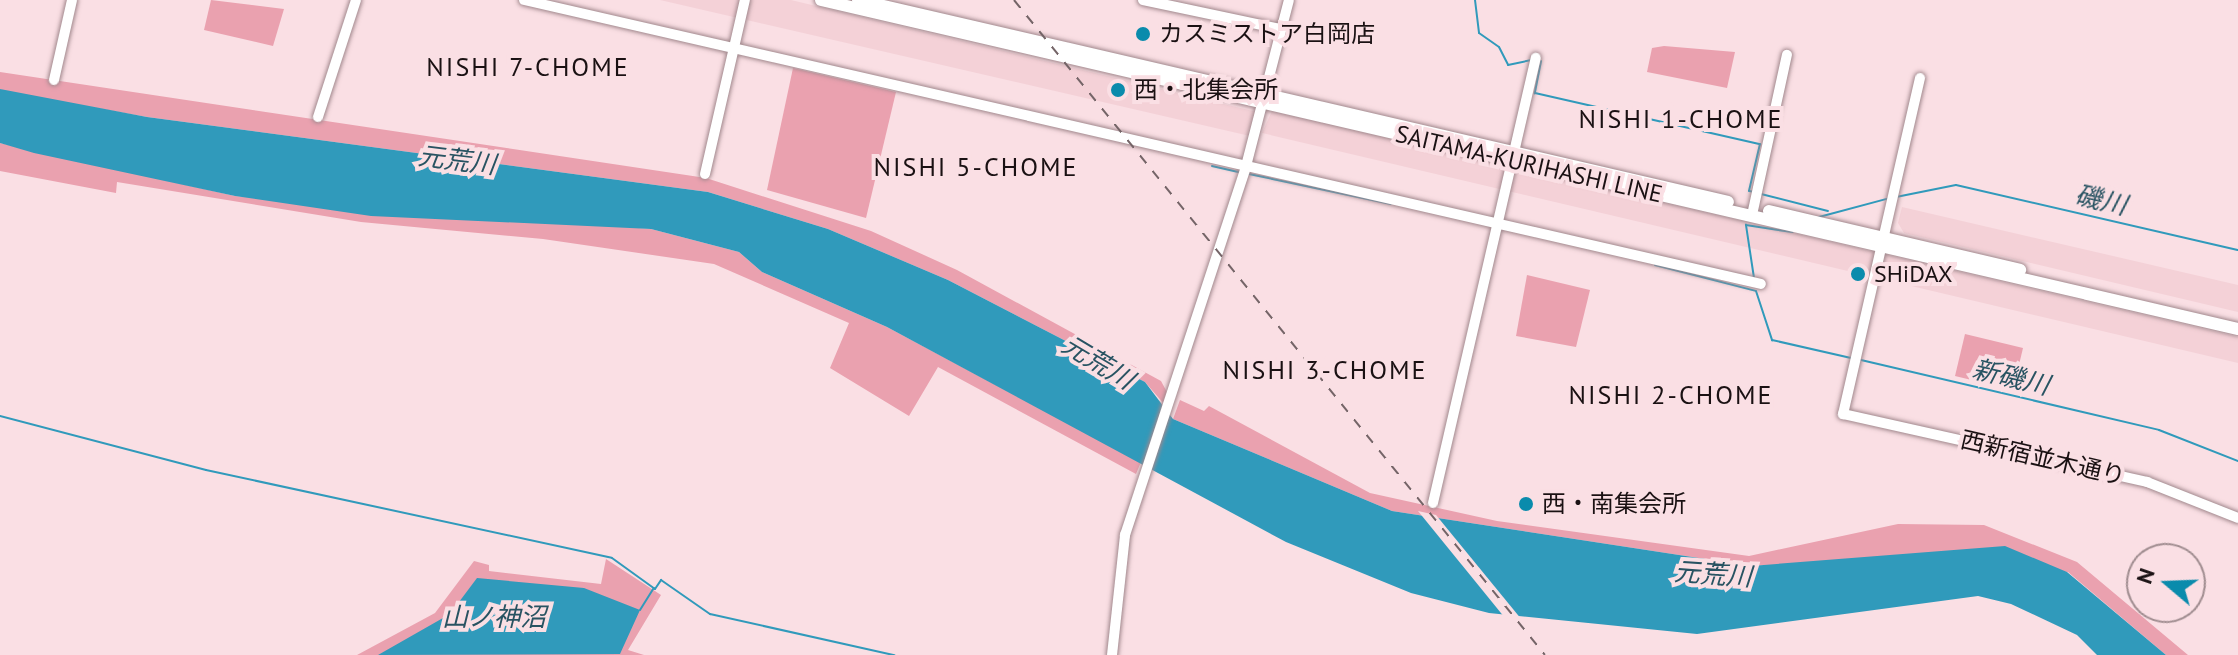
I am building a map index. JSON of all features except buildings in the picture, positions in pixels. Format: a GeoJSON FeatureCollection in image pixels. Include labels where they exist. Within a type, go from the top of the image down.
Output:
{"type":"FeatureCollection","features":[{"type":"Feature","properties":{"kind":"main road","name":"SAITAMA-KURIHASHI LINE"},"geometry":{"type":"LineString","coordinates":[[821,0],[1752,211],[2238,329]]}},
{"type":"Feature","properties":{"kind":"main road","name":"SAITAMA-KURIHASHI LINE"},"geometry":{"type":"LineString","coordinates":[[858,0],[1266,99]]}},
{"type":"Feature","properties":{"kind":"main road","name":"SAITAMA-KURIHASHI LINE"},"geometry":{"type":"LineString","coordinates":[[1883,242],[2238,321]]}},
{"type":"Feature","properties":{"kind":"street"},"geometry":{"type":"LineString","coordinates":[[54,80],[72,0]]}},
{"type":"Feature","properties":{"kind":"street"},"geometry":{"type":"LineString","coordinates":[[318,117],[356,0]]}},
{"type":"Feature","properties":{"kind":"street"},"geometry":{"type":"LineString","coordinates":[[524,0],[1761,284]]}},
{"type":"Feature","properties":{"kind":"street"},"geometry":{"type":"LineString","coordinates":[[705,174],[745,0]]}},
{"type":"Feature","properties":{"kind":"street"},"geometry":{"type":"LineString","coordinates":[[1143,0],[1281,29]]}},
{"type":"Feature","properties":{"kind":"street"},"geometry":{"type":"LineString","coordinates":[[1112,655],[1125,535],[1246,166],[1266,99],[1289,0]]}},
{"type":"Feature","properties":{"kind":"street"},"geometry":{"type":"LineString","coordinates":[[1752,211],[1787,55]]}},
{"type":"Feature","properties":{"kind":"street"},"geometry":{"type":"LineString","coordinates":[[1433,503],[1536,59]]}},
{"type":"Feature","properties":{"kind":"street"},"geometry":{"type":"LineString","coordinates":[[1883,242],[1920,78]]}},
{"type":"Feature","properties":{"kind":"street","name":"西新宿並木通り"},"geometry":{"type":"LineString","coordinates":[[1883,242],[1843,414],[2147,482],[2238,518]]}},
{"type":"Feature","properties":{"kind":"shaded area"},"geometry":{"type":"Polygon","coordinates":[[[211,0],[284,9],[273,46],[204,30],[211,0]]]}},
{"type":"Feature","properties":{"kind":"shaded area"},"geometry":{"type":"Polygon","coordinates":[[[660,0],[791,0],[1257,112],[1250,136],[660,0]]]}},
{"type":"Feature","properties":{"kind":"shaded area"},"geometry":{"type":"Polygon","coordinates":[[[1664,46],[1735,52],[1727,88],[1647,72],[1652,48],[1664,46]]]}},
{"type":"Feature","properties":{"kind":"shaded area"},"geometry":{"type":"Polygon","coordinates":[[[793,68],[896,92],[866,218],[767,190],[793,68]]]}},
{"type":"Feature","properties":{"kind":"shaded area"},"geometry":{"type":"Polygon","coordinates":[[[0,72],[706,178],[871,231],[957,270],[1161,381],[1168,394],[1164,404],[1145,382],[948,280],[828,229],[708,192],[147,117],[6,92],[0,89],[0,72]]]}},
{"type":"Feature","properties":{"kind":"shaded area"},"geometry":{"type":"Polygon","coordinates":[[[1272,111],[2238,337],[2238,363],[1262,133],[1272,111]]]}},
{"type":"Feature","properties":{"kind":"shaded area"},"geometry":{"type":"Polygon","coordinates":[[[0,143],[235,196],[651,229],[739,252],[762,272],[887,327],[1141,462],[1136,474],[938,367],[909,416],[830,368],[849,323],[714,264],[543,239],[361,222],[117,182],[116,193],[0,171],[0,143]]]}},
{"type":"Feature","properties":{"kind":"shaded area"},"geometry":{"type":"Polygon","coordinates":[[[1902,207],[2238,285],[2238,312],[1904,233],[1898,223],[1902,207]]]}},
{"type":"Feature","properties":{"kind":"shaded area"},"geometry":{"type":"Polygon","coordinates":[[[1527,275],[1590,290],[1576,347],[1516,336],[1527,275]]]}},
{"type":"Feature","properties":{"kind":"shaded area"},"geometry":{"type":"Polygon","coordinates":[[[1965,334],[2023,348],[2013,390],[1955,376],[1965,334]]]}},
{"type":"Feature","properties":{"kind":"shaded area"},"geometry":{"type":"Polygon","coordinates":[[[1180,400],[1204,411],[1209,406],[1370,493],[1497,521],[1749,556],[1898,524],[1984,525],[2077,562],[2126,603],[2126,621],[2068,572],[1839,562],[1751,566],[1392,511],[1173,419],[1180,400]]]}},
{"type":"Feature","properties":{"kind":"shaded area","name":"山ノ神沼"},"geometry":{"type":"Polygon","coordinates":[[[606,559],[661,595],[628,650],[644,655],[357,655],[435,613],[474,561],[489,565],[489,571],[601,584],[606,559]]]}},
{"type":"Feature","properties":{"kind":"shaded area"},"geometry":{"type":"Polygon","coordinates":[[[2128,623],[2150,623],[2188,655],[2166,655],[2128,623]]]}},
{"type":"Feature","properties":{"kind":"water","name":"元荒川"},"geometry":{"type":"Polygon","coordinates":[[[0,89],[147,117],[708,192],[828,229],[948,280],[1145,382],[1173,419],[1392,511],[1751,566],[2005,546],[2067,572],[2166,655],[2097,655],[2077,635],[2011,604],[1978,596],[1697,634],[1489,613],[1411,593],[1286,542],[887,327],[762,272],[739,252],[651,229],[371,216],[235,196],[0,143],[0,89]]]}},
{"type":"Feature","properties":{"kind":"water","name":"山ノ神沼"},"geometry":{"type":"Polygon","coordinates":[[[477,578],[584,588],[640,610],[620,654],[378,655],[450,614],[477,578]]]}},
{"type":"Feature","properties":{"kind":"pier"},"geometry":{"type":"Polygon","coordinates":[[[1418,511],[1436,515],[1522,620],[1505,618],[1418,511]]]}},
{"type":"Feature","properties":{"kind":"waterway"},"geometry":{"type":"LineString","coordinates":[[1475,0],[1479,33],[1499,47],[1508,65],[1531,60]]}},
{"type":"Feature","properties":{"kind":"waterway"},"geometry":{"type":"LineString","coordinates":[[1541,61],[1535,93],[1760,144],[1749,191],[1755,192]]}},
{"type":"Feature","properties":{"kind":"waterway"},"geometry":{"type":"LineString","coordinates":[[1212,166],[1238,172]]}},
{"type":"Feature","properties":{"kind":"waterway"},"geometry":{"type":"LineString","coordinates":[[1249,174],[1391,204]]}},
{"type":"Feature","properties":{"kind":"waterway","name":"磯川"},"geometry":{"type":"LineString","coordinates":[[1896,197],[1956,185],[2238,250]]}},
{"type":"Feature","properties":{"kind":"waterway"},"geometry":{"type":"LineString","coordinates":[[1761,194],[1828,211]]}},
{"type":"Feature","properties":{"kind":"waterway"},"geometry":{"type":"LineString","coordinates":[[1819,217],[1890,198]]}},
{"type":"Feature","properties":{"kind":"waterway"},"geometry":{"type":"LineString","coordinates":[[1754,278],[1746,225],[1792,232]]}},
{"type":"Feature","properties":{"kind":"waterway"},"geometry":{"type":"LineString","coordinates":[[1655,265],[1756,291],[1772,340],[1851,358]]}},
{"type":"Feature","properties":{"kind":"waterway","name":"新磯川"},"geometry":{"type":"LineString","coordinates":[[1861,360],[2159,430],[2238,461]]}},
{"type":"Feature","properties":{"kind":"waterway"},"geometry":{"type":"LineString","coordinates":[[0,416],[206,470],[612,558],[655,589],[661,580],[710,614],[894,655]]}},
{"type":"Feature","properties":{"kind":"waterway"},"geometry":{"type":"LineString","coordinates":[[640,610],[654,588]]}},
{"type":"Feature","properties":{"kind":"railway"},"geometry":{"type":"LineString","coordinates":[[1014,0],[1545,655]]}},
{"type":"Feature","properties":{"kind":"place","name":"カスミストア白岡店"},"geometry":{"type":"Point","coordinates":[1143,34]}},
{"type":"Feature","properties":{"kind":"place","name":"西・北集会所"},"geometry":{"type":"Point","coordinates":[1118,90]}},
{"type":"Feature","properties":{"kind":"place","name":"SHiDAX"},"geometry":{"type":"Point","coordinates":[1858,274]}},
{"type":"Feature","properties":{"kind":"place","name":"西・南集会所"},"geometry":{"type":"Point","coordinates":[1526,504]}},
{"type":"Feature","properties":{"kind":"district","name":"NISHI 7-CHOME"},"geometry":{"type":"Point","coordinates":[528,67]}},
{"type":"Feature","properties":{"kind":"district","name":"NISHI 1-CHOME"},"geometry":{"type":"Point","coordinates":[1681,119]}},
{"type":"Feature","properties":{"kind":"district","name":"NISHI 5-CHOME"},"geometry":{"type":"Point","coordinates":[976,167]}},
{"type":"Feature","properties":{"kind":"district","name":"NISHI 3-CHOME"},"geometry":{"type":"Point","coordinates":[1325,370]}},
{"type":"Feature","properties":{"kind":"district","name":"NISHI 2-CHOME"},"geometry":{"type":"Point","coordinates":[1671,395]}}]}
